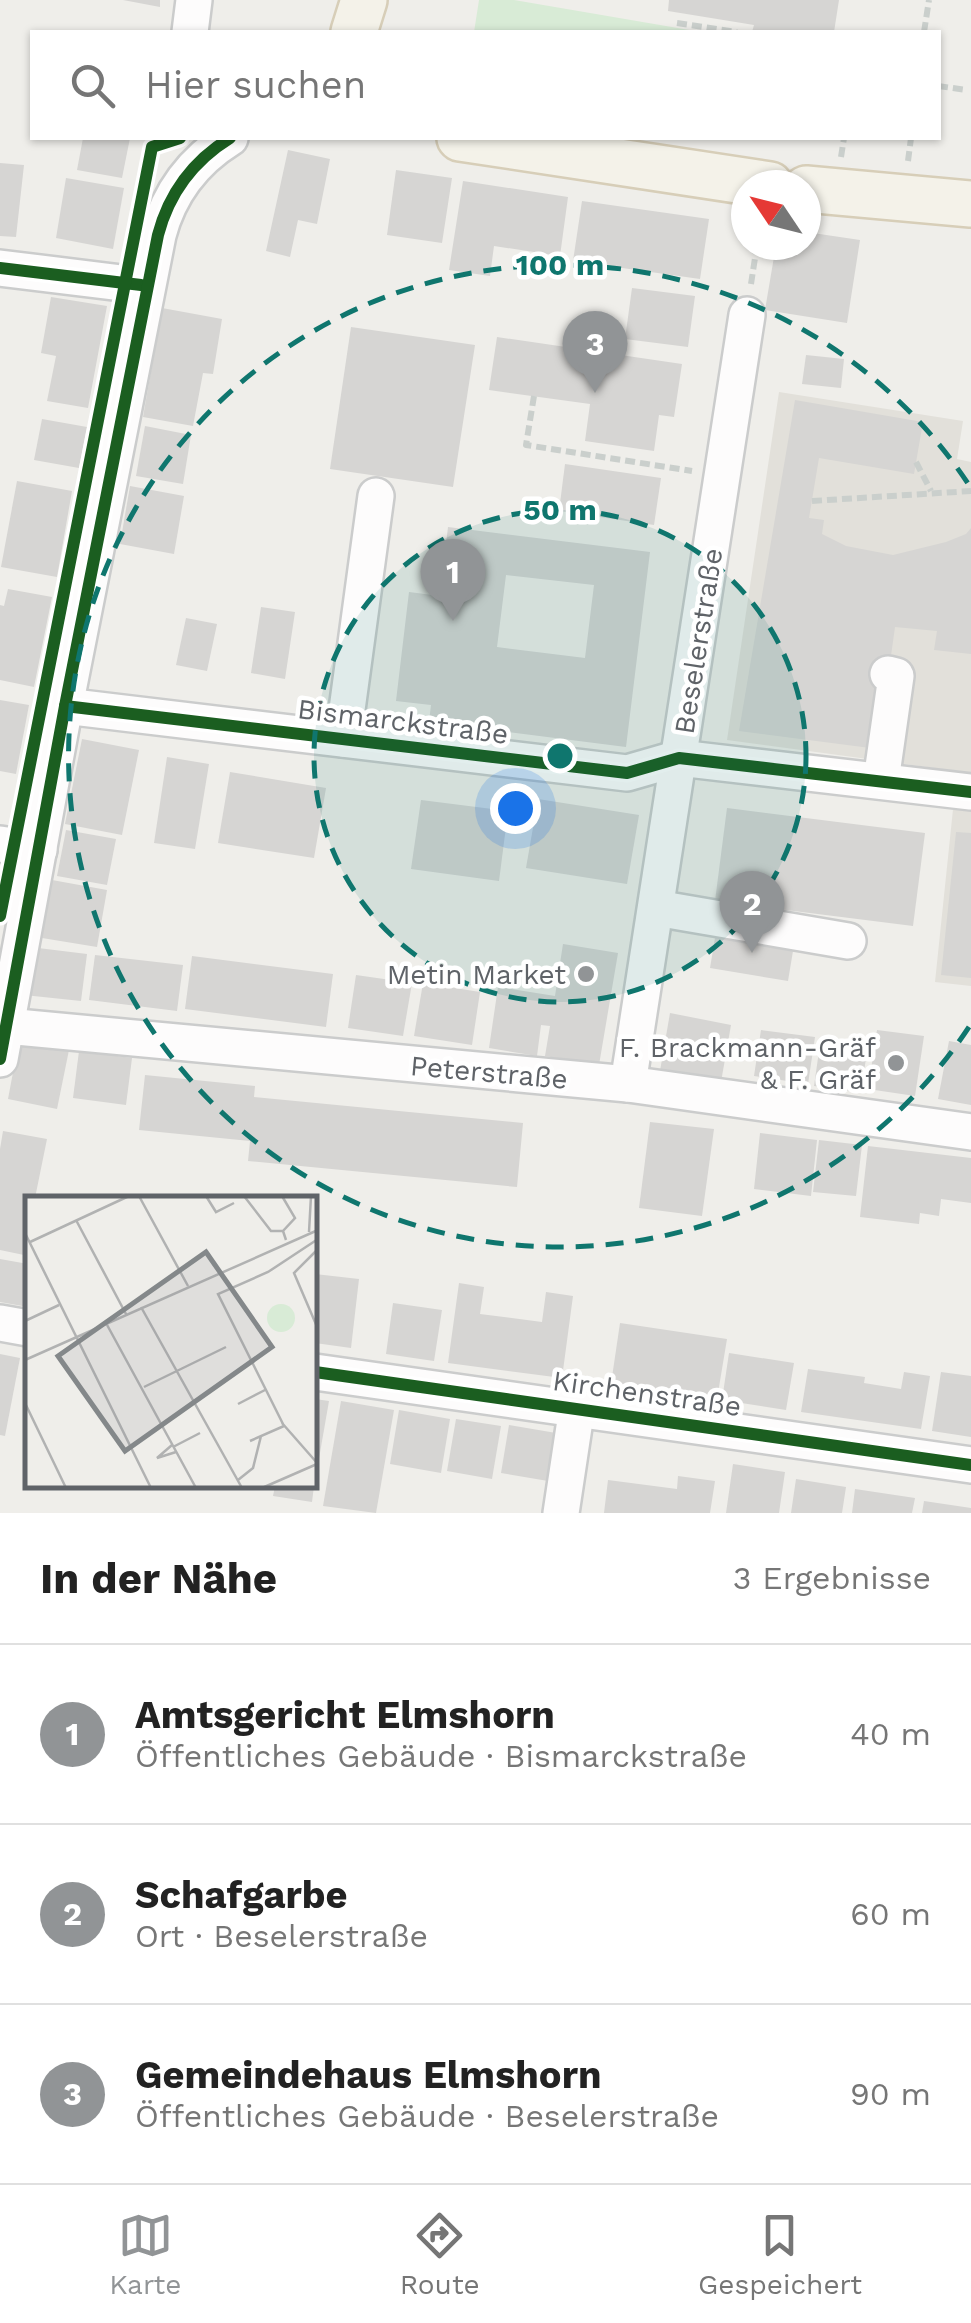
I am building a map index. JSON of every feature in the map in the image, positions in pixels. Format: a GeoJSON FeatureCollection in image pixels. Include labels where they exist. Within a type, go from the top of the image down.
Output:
{"type":"FeatureCollection","features":[{"type":"Feature","properties":{"kind":"main road"},"geometry":{"type":"LineString","coordinates":[[355,30],[364,0]]}},
{"type":"Feature","properties":{"kind":"main road"},"geometry":{"type":"LineString","coordinates":[[473,140],[731,179]]}},
{"type":"Feature","properties":{"kind":"main road"},"geometry":{"type":"LineString","coordinates":[[821,190],[971,204]]}},
{"type":"Feature","properties":{"kind":"street"},"geometry":{"type":"LineString","coordinates":[[190,30],[194,0]]}},
{"type":"Feature","properties":{"kind":"street"},"geometry":{"type":"LineString","coordinates":[[3,1042],[146,286],[165,208],[192,169],[220,140]]}},
{"type":"Feature","properties":{"kind":"street"},"geometry":{"type":"LineString","coordinates":[[0,268],[146,286]]}},
{"type":"Feature","properties":{"kind":"street","name":"Beselerstraße"},"geometry":{"type":"LineString","coordinates":[[628,1084],[747,315]]}},
{"type":"Feature","properties":{"kind":"street"},"geometry":{"type":"LineString","coordinates":[[343,740],[376,496]]}},
{"type":"Feature","properties":{"kind":"street"},"geometry":{"type":"LineString","coordinates":[[881,781],[896,676],[888,674]]}},
{"type":"Feature","properties":{"kind":"street","name":"Bismarckstraße"},"geometry":{"type":"LineString","coordinates":[[65,706],[626,773],[679,758],[971,792]]}},
{"type":"Feature","properties":{"kind":"street"},"geometry":{"type":"LineString","coordinates":[[0,844],[40,850]]}},
{"type":"Feature","properties":{"kind":"street"},"geometry":{"type":"LineString","coordinates":[[656,908],[848,941]]}},
{"type":"Feature","properties":{"kind":"street","name":"Peterstraße"},"geometry":{"type":"LineString","coordinates":[[3,1042],[628,1084],[971,1132]]}},
{"type":"Feature","properties":{"kind":"street"},"geometry":{"type":"LineString","coordinates":[[0,1323],[25,1327]]}},
{"type":"Feature","properties":{"kind":"street","name":"Kirchenstraße"},"geometry":{"type":"LineString","coordinates":[[318,1372],[971,1465]]}},
{"type":"Feature","properties":{"kind":"street","name":"Kirchenstraße"},"geometry":{"type":"LineString","coordinates":[[561,1513],[577,1408]]}},
{"type":"Feature","properties":{"kind":"path"},"geometry":{"type":"LineString","coordinates":[[924,30],[928,0]]}},
{"type":"Feature","properties":{"kind":"path"},"geometry":{"type":"LineString","coordinates":[[677,22],[725,30]]}},
{"type":"Feature","properties":{"kind":"path"},"geometry":{"type":"LineString","coordinates":[[941,86],[967,90]]}},
{"type":"Feature","properties":{"kind":"path"},"geometry":{"type":"LineString","coordinates":[[534,396],[526,445],[723,476]]}},
{"type":"Feature","properties":{"kind":"path"},"geometry":{"type":"LineString","coordinates":[[916,462],[931,491]]}},
{"type":"Feature","properties":{"kind":"path"},"geometry":{"type":"LineString","coordinates":[[812,500],[971,490]]}},
{"type":"Feature","properties":{"kind":"shaded area"},"geometry":{"type":"Polygon","coordinates":[[[779,392],[963,421],[957,459],[971,462],[971,986],[935,982],[957,771],[727,740],[779,392]]]}},
{"type":"Feature","properties":{"kind":"green space"},"geometry":{"type":"Polygon","coordinates":[[[479,0],[514,0],[689,30],[474,30],[479,0]]]}},
{"type":"Feature","properties":{"kind":"building"},"geometry":{"type":"Polygon","coordinates":[[[123,0],[160,0],[160,7],[123,0]]]}},
{"type":"Feature","properties":{"kind":"building"},"geometry":{"type":"Polygon","coordinates":[[[669,0],[839,0],[834,30],[753,30],[754,25],[668,11],[669,0]]]}},
{"type":"Feature","properties":{"kind":"building"},"geometry":{"type":"Polygon","coordinates":[[[83,140],[130,140],[122,178],[77,170],[83,140]]]}},
{"type":"Feature","properties":{"kind":"building"},"geometry":{"type":"Polygon","coordinates":[[[288,150],[330,159],[317,224],[298,220],[290,257],[266,251],[288,150]]]}},
{"type":"Feature","properties":{"kind":"building"},"geometry":{"type":"Polygon","coordinates":[[[0,163],[24,165],[16,237],[0,236],[0,163]]]}},
{"type":"Feature","properties":{"kind":"building"},"geometry":{"type":"Polygon","coordinates":[[[396,170],[452,178],[442,243],[387,235],[396,170]]]}},
{"type":"Feature","properties":{"kind":"building"},"geometry":{"type":"Polygon","coordinates":[[[66,178],[124,188],[113,249],[56,238],[66,178]]]}},
{"type":"Feature","properties":{"kind":"building"},"geometry":{"type":"Polygon","coordinates":[[[463,181],[568,197],[560,256],[494,246],[490,276],[449,270],[463,181]]]}},
{"type":"Feature","properties":{"kind":"building"},"geometry":{"type":"Polygon","coordinates":[[[582,201],[709,219],[700,279],[573,261],[582,201]]]}},
{"type":"Feature","properties":{"kind":"building"},"geometry":{"type":"Polygon","coordinates":[[[821,234],[860,240],[847,323],[765,310],[773,260],[821,260],[821,234]]]}},
{"type":"Feature","properties":{"kind":"building"},"geometry":{"type":"Polygon","coordinates":[[[632,288],[695,296],[688,347],[625,339],[632,288]]]}},
{"type":"Feature","properties":{"kind":"building"},"geometry":{"type":"Polygon","coordinates":[[[51,297],[107,306],[88,408],[47,401],[56,356],[41,353],[51,297]]]}},
{"type":"Feature","properties":{"kind":"building"},"geometry":{"type":"Polygon","coordinates":[[[162,308],[222,319],[213,374],[203,373],[193,426],[143,417],[162,308]]]}},
{"type":"Feature","properties":{"kind":"building"},"geometry":{"type":"Polygon","coordinates":[[[351,327],[475,345],[453,487],[330,469],[351,327]]]}},
{"type":"Feature","properties":{"kind":"building"},"geometry":{"type":"Polygon","coordinates":[[[497,337],[682,364],[674,417],[659,415],[654,451],[585,441],[590,404],[489,390],[497,337]]]}},
{"type":"Feature","properties":{"kind":"building"},"geometry":{"type":"Polygon","coordinates":[[[806,355],[844,359],[841,388],[802,384],[806,355]]]}},
{"type":"Feature","properties":{"kind":"building"},"geometry":{"type":"Polygon","coordinates":[[[795,400],[923,422],[914,474],[819,458],[809,518],[824,520],[822,534],[846,546],[893,555],[946,542],[971,528],[971,654],[934,650],[937,631],[895,627],[878,749],[739,731],[795,400]]]}},
{"type":"Feature","properties":{"kind":"building"},"geometry":{"type":"Polygon","coordinates":[[[42,419],[87,427],[79,468],[34,460],[42,419]]]}},
{"type":"Feature","properties":{"kind":"building"},"geometry":{"type":"Polygon","coordinates":[[[145,426],[191,435],[183,484],[136,476],[145,426]]]}},
{"type":"Feature","properties":{"kind":"building"},"geometry":{"type":"Polygon","coordinates":[[[565,464],[661,478],[654,525],[559,511],[565,464]]]}},
{"type":"Feature","properties":{"kind":"building"},"geometry":{"type":"Polygon","coordinates":[[[17,481],[72,491],[57,577],[1,567],[17,481]]]}},
{"type":"Feature","properties":{"kind":"building"},"geometry":{"type":"Polygon","coordinates":[[[130,486],[184,496],[174,554],[120,544],[130,486]]]}},
{"type":"Feature","properties":{"kind":"building"},"geometry":{"type":"Polygon","coordinates":[[[448,527],[650,552],[626,747],[429,722],[431,705],[396,701],[409,592],[440,596],[448,527]],[[506,575],[497,647],[585,658],[594,585],[506,575]]]}},
{"type":"Feature","properties":{"kind":"building"},"geometry":{"type":"Polygon","coordinates":[[[8,589],[52,597],[34,687],[0,680],[0,605],[4,606],[8,589]]]}},
{"type":"Feature","properties":{"kind":"building"},"geometry":{"type":"Polygon","coordinates":[[[261,607],[295,612],[285,679],[251,673],[261,607]]]}},
{"type":"Feature","properties":{"kind":"building"},"geometry":{"type":"Polygon","coordinates":[[[186,618],[217,624],[207,671],[176,665],[186,618]]]}},
{"type":"Feature","properties":{"kind":"building"},"geometry":{"type":"Polygon","coordinates":[[[0,700],[29,705],[16,774],[0,771],[0,700]]]}},
{"type":"Feature","properties":{"kind":"building"},"geometry":{"type":"Polygon","coordinates":[[[82,739],[139,750],[122,835],[65,824],[82,739]]]}},
{"type":"Feature","properties":{"kind":"building"},"geometry":{"type":"Polygon","coordinates":[[[167,757],[209,764],[195,849],[154,843],[167,757]]]}},
{"type":"Feature","properties":{"kind":"building"},"geometry":{"type":"Polygon","coordinates":[[[230,772],[326,788],[314,858],[218,843],[230,772]]]}},
{"type":"Feature","properties":{"kind":"building"},"geometry":{"type":"Polygon","coordinates":[[[538,799],[639,815],[627,884],[526,868],[538,799]]]}},
{"type":"Feature","properties":{"kind":"building"},"geometry":{"type":"Polygon","coordinates":[[[421,800],[508,811],[499,881],[411,869],[421,800]]]}},
{"type":"Feature","properties":{"kind":"building"},"geometry":{"type":"Polygon","coordinates":[[[727,808],[925,833],[913,926],[715,901],[727,808]]]}},
{"type":"Feature","properties":{"kind":"building"},"geometry":{"type":"Polygon","coordinates":[[[66,830],[116,839],[107,885],[57,876],[66,830]]]}},
{"type":"Feature","properties":{"kind":"building"},"geometry":{"type":"Polygon","coordinates":[[[956,832],[971,833],[971,978],[941,975],[956,832]]]}},
{"type":"Feature","properties":{"kind":"building"},"geometry":{"type":"Polygon","coordinates":[[[52,880],[107,890],[97,947],[42,938],[52,880]]]}},
{"type":"Feature","properties":{"kind":"building"},"geometry":{"type":"Polygon","coordinates":[[[717,926],[795,939],[788,981],[710,968],[717,926]]]}},
{"type":"Feature","properties":{"kind":"building"},"geometry":{"type":"Polygon","coordinates":[[[563,944],[618,953],[599,1065],[545,1056],[550,1026],[541,1025],[537,1056],[489,1048],[498,987],[555,996],[563,944]]]}},
{"type":"Feature","properties":{"kind":"building"},"geometry":{"type":"Polygon","coordinates":[[[30,947],[87,954],[81,1001],[24,995],[30,947]]]}},
{"type":"Feature","properties":{"kind":"building"},"geometry":{"type":"Polygon","coordinates":[[[95,955],[183,965],[177,1011],[89,1000],[95,955]]]}},
{"type":"Feature","properties":{"kind":"building"},"geometry":{"type":"Polygon","coordinates":[[[192,956],[333,974],[326,1027],[185,1009],[192,956]]]}},
{"type":"Feature","properties":{"kind":"building"},"geometry":{"type":"Polygon","coordinates":[[[356,975],[412,983],[403,1036],[348,1028],[356,975]]]}},
{"type":"Feature","properties":{"kind":"building"},"geometry":{"type":"Polygon","coordinates":[[[423,983],[480,992],[472,1045],[414,1036],[423,983]]]}},
{"type":"Feature","properties":{"kind":"building"},"geometry":{"type":"Polygon","coordinates":[[[670,1013],[731,1025],[721,1082],[660,1071],[670,1013]]]}},
{"type":"Feature","properties":{"kind":"building"},"geometry":{"type":"Polygon","coordinates":[[[761,1030],[815,1037],[808,1084],[754,1076],[761,1030]]]}},
{"type":"Feature","properties":{"kind":"building","name":"F. Brackmann-Gräf & F. Gräf"},"geometry":{"type":"Polygon","coordinates":[[[877,1030],[924,1036],[915,1096],[868,1089],[877,1030]]]}},
{"type":"Feature","properties":{"kind":"building"},"geometry":{"type":"Polygon","coordinates":[[[821,1037],[868,1044],[861,1093],[814,1086],[821,1037]]]}},
{"type":"Feature","properties":{"kind":"building"},"geometry":{"type":"Polygon","coordinates":[[[19,1040],[69,1050],[57,1109],[8,1099],[19,1040]]]}},
{"type":"Feature","properties":{"kind":"building"},"geometry":{"type":"Polygon","coordinates":[[[949,1041],[971,1045],[971,1105],[938,1099],[949,1041]]]}},
{"type":"Feature","properties":{"kind":"building"},"geometry":{"type":"Polygon","coordinates":[[[79,1051],[132,1058],[126,1105],[73,1098],[79,1051]]]}},
{"type":"Feature","properties":{"kind":"building"},"geometry":{"type":"Polygon","coordinates":[[[145,1075],[255,1086],[254,1097],[523,1123],[517,1187],[248,1161],[250,1141],[139,1130],[145,1075]]]}},
{"type":"Feature","properties":{"kind":"building"},"geometry":{"type":"Polygon","coordinates":[[[650,1122],[714,1129],[702,1216],[639,1208],[650,1122]]]}},
{"type":"Feature","properties":{"kind":"building"},"geometry":{"type":"Polygon","coordinates":[[[3,1131],[47,1139],[35,1196],[25,1196],[24,1255],[0,1250],[3,1131]]]}},
{"type":"Feature","properties":{"kind":"building"},"geometry":{"type":"Polygon","coordinates":[[[760,1133],[817,1140],[811,1196],[754,1189],[760,1133]]]}},
{"type":"Feature","properties":{"kind":"building"},"geometry":{"type":"Polygon","coordinates":[[[819,1140],[862,1145],[856,1196],[813,1192],[819,1140]]]}},
{"type":"Feature","properties":{"kind":"building"},"geometry":{"type":"Polygon","coordinates":[[[868,1146],[971,1158],[971,1203],[941,1199],[939,1216],[920,1213],[919,1224],[860,1217],[868,1146]]]}},
{"type":"Feature","properties":{"kind":"building"},"geometry":{"type":"Polygon","coordinates":[[[0,1259],[25,1263],[25,1306],[0,1302],[0,1259]]]}},
{"type":"Feature","properties":{"kind":"building"},"geometry":{"type":"Polygon","coordinates":[[[318,1274],[359,1279],[351,1348],[318,1343],[318,1274]]]}},
{"type":"Feature","properties":{"kind":"building"},"geometry":{"type":"Polygon","coordinates":[[[459,1283],[484,1287],[480,1314],[542,1322],[546,1292],[573,1296],[562,1378],[448,1363],[459,1283]]]}},
{"type":"Feature","properties":{"kind":"building"},"geometry":{"type":"Polygon","coordinates":[[[393,1303],[442,1310],[434,1361],[386,1354],[393,1303]]]}},
{"type":"Feature","properties":{"kind":"building"},"geometry":{"type":"Polygon","coordinates":[[[620,1323],[727,1339],[717,1399],[611,1384],[620,1323]]]}},
{"type":"Feature","properties":{"kind":"building"},"geometry":{"type":"Polygon","coordinates":[[[729,1353],[794,1363],[786,1410],[722,1400],[729,1353]]]}},
{"type":"Feature","properties":{"kind":"building"},"geometry":{"type":"Polygon","coordinates":[[[0,1354],[20,1358],[5,1436],[0,1435],[0,1354]]]}},
{"type":"Feature","properties":{"kind":"building"},"geometry":{"type":"Polygon","coordinates":[[[808,1369],[865,1377],[864,1383],[901,1389],[904,1372],[930,1376],[921,1429],[801,1412],[808,1369]]]}},
{"type":"Feature","properties":{"kind":"building"},"geometry":{"type":"Polygon","coordinates":[[[941,1372],[971,1376],[971,1437],[932,1431],[941,1372]]]}},
{"type":"Feature","properties":{"kind":"building"},"geometry":{"type":"Polygon","coordinates":[[[318,1399],[329,1401],[318,1464],[318,1399]]]}},
{"type":"Feature","properties":{"kind":"building"},"geometry":{"type":"Polygon","coordinates":[[[341,1401],[394,1410],[376,1513],[323,1506],[341,1401]]]}},
{"type":"Feature","properties":{"kind":"building"},"geometry":{"type":"Polygon","coordinates":[[[399,1410],[450,1419],[441,1473],[390,1464],[399,1410]]]}},
{"type":"Feature","properties":{"kind":"building"},"geometry":{"type":"Polygon","coordinates":[[[456,1419],[501,1426],[492,1479],[447,1471],[456,1419]]]}},
{"type":"Feature","properties":{"kind":"building"},"geometry":{"type":"Polygon","coordinates":[[[509,1425],[562,1434],[554,1482],[501,1473],[509,1425]]]}},
{"type":"Feature","properties":{"kind":"building"},"geometry":{"type":"Polygon","coordinates":[[[733,1464],[785,1472],[779,1513],[726,1513],[733,1464]]]}},
{"type":"Feature","properties":{"kind":"building"},"geometry":{"type":"Polygon","coordinates":[[[678,1476],[715,1481],[710,1513],[604,1513],[608,1480],[677,1489],[678,1476]]]}},
{"type":"Feature","properties":{"kind":"building"},"geometry":{"type":"Polygon","coordinates":[[[796,1479],[846,1487],[842,1513],[791,1513],[796,1479]]]}},
{"type":"Feature","properties":{"kind":"building"},"geometry":{"type":"Polygon","coordinates":[[[275,1488],[314,1488],[312,1502],[273,1496],[275,1488]]]}},
{"type":"Feature","properties":{"kind":"building"},"geometry":{"type":"Polygon","coordinates":[[[855,1489],[915,1498],[912,1513],[852,1513],[855,1489]]]}},
{"type":"Feature","properties":{"kind":"building"},"geometry":{"type":"Polygon","coordinates":[[[924,1501],[971,1508],[971,1513],[922,1513],[924,1501]]]}},
{"type":"Feature","properties":{"kind":"cycle path"},"geometry":{"type":"LineString","coordinates":[[0,916],[152,147],[174,140]]}},
{"type":"Feature","properties":{"kind":"cycle path"},"geometry":{"type":"LineString","coordinates":[[0,1059],[158,235],[184,179],[227,140]]}},
{"type":"Feature","properties":{"kind":"cycle path"},"geometry":{"type":"LineString","coordinates":[[0,268],[141,285]]}},
{"type":"Feature","properties":{"kind":"cycle path"},"geometry":{"type":"LineString","coordinates":[[65,706],[627,773],[679,758],[971,792]]}},
{"type":"Feature","properties":{"kind":"cycle path"},"geometry":{"type":"LineString","coordinates":[[318,1372],[971,1465]]}},
{"type":"Feature","properties":{"kind":"place","name":"Gemeindehaus Elmshorn"},"geometry":{"type":"Point","coordinates":[595,393]}},
{"type":"Feature","properties":{"kind":"place","name":"Amtsgericht Elmshorn"},"geometry":{"type":"Point","coordinates":[453,621]}},
{"type":"Feature","properties":{"kind":"place","name":"Schafgarbe"},"geometry":{"type":"Point","coordinates":[752,953]}},
{"type":"Feature","properties":{"kind":"place","name":"Metin Market"},"geometry":{"type":"Point","coordinates":[586,974]}},
{"type":"Feature","properties":{"kind":"place","name":"F. Brackmann-Gräf & F. Gräf"},"geometry":{"type":"Point","coordinates":[896,1063]}}]}
